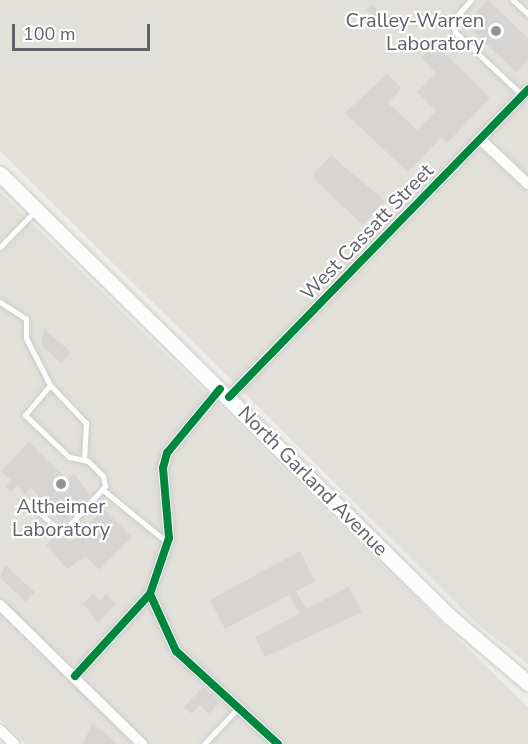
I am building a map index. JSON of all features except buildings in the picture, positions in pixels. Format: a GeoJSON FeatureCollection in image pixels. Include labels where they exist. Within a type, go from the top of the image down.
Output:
{"type":"FeatureCollection","features":[{"type":"Feature","properties":{"kind":"main road","name":"North Garland Avenue"},"geometry":{"type":"LineString","coordinates":[[0,174],[449,616],[528,683]]}},
{"type":"Feature","properties":{"kind":"street","name":"West Cassatt Street"},"geometry":{"type":"LineString","coordinates":[[168,543],[163,468],[167,453],[525,92]]}},
{"type":"Feature","properties":{"kind":"street"},"geometry":{"type":"LineString","coordinates":[[480,139],[528,184]]}},
{"type":"Feature","properties":{"kind":"street"},"geometry":{"type":"LineString","coordinates":[[75,676],[150,594],[168,543]]}},
{"type":"Feature","properties":{"kind":"street"},"geometry":{"type":"LineString","coordinates":[[150,594],[176,651],[278,744]]}},
{"type":"Feature","properties":{"kind":"street"},"geometry":{"type":"LineString","coordinates":[[0,605],[142,744]]}},
{"type":"Feature","properties":{"kind":"street"},"geometry":{"type":"LineString","coordinates":[[0,730],[14,744]]}},
{"type":"Feature","properties":{"kind":"lane"},"geometry":{"type":"LineString","coordinates":[[471,0],[453,20],[455,32],[525,92]]}},
{"type":"Feature","properties":{"kind":"lane"},"geometry":{"type":"LineString","coordinates":[[513,0],[528,14]]}},
{"type":"Feature","properties":{"kind":"lane"},"geometry":{"type":"LineString","coordinates":[[0,247],[37,208]]}},
{"type":"Feature","properties":{"kind":"lane"},"geometry":{"type":"LineString","coordinates":[[0,302],[26,319],[26,338],[50,385],[86,423],[84,458]]}},
{"type":"Feature","properties":{"kind":"lane"},"geometry":{"type":"LineString","coordinates":[[27,501],[62,533],[103,490],[103,476],[84,458],[69,457],[25,415],[50,385]]}},
{"type":"Feature","properties":{"kind":"lane"},"geometry":{"type":"LineString","coordinates":[[103,490],[168,543]]}},
{"type":"Feature","properties":{"kind":"lane"},"geometry":{"type":"LineString","coordinates":[[204,744],[239,707]]}},
{"type":"Feature","properties":{"kind":"shaded area"},"geometry":{"type":"Polygon","coordinates":[[[0,0],[528,0],[528,664],[476,623],[0,151],[0,0]]]}},
{"type":"Feature","properties":{"kind":"shaded area"},"geometry":{"type":"Polygon","coordinates":[[[0,192],[528,707],[528,744],[26,744],[0,719],[0,192]]]}},
{"type":"Feature","properties":{"kind":"cycle path"},"geometry":{"type":"LineString","coordinates":[[229,397],[528,89]]}},
{"type":"Feature","properties":{"kind":"cycle path"},"geometry":{"type":"LineString","coordinates":[[75,676],[150,594],[169,538],[163,468],[167,453],[220,389]]}},
{"type":"Feature","properties":{"kind":"cycle path"},"geometry":{"type":"LineString","coordinates":[[150,594],[176,651],[278,744]]}},
{"type":"Feature","properties":{"kind":"place","name":"Cralley-Warren Laboratory"},"geometry":{"type":"Point","coordinates":[496,31]}},
{"type":"Feature","properties":{"kind":"place","name":"Altheimer Laboratory"},"geometry":{"type":"Point","coordinates":[61,484]}}]}
